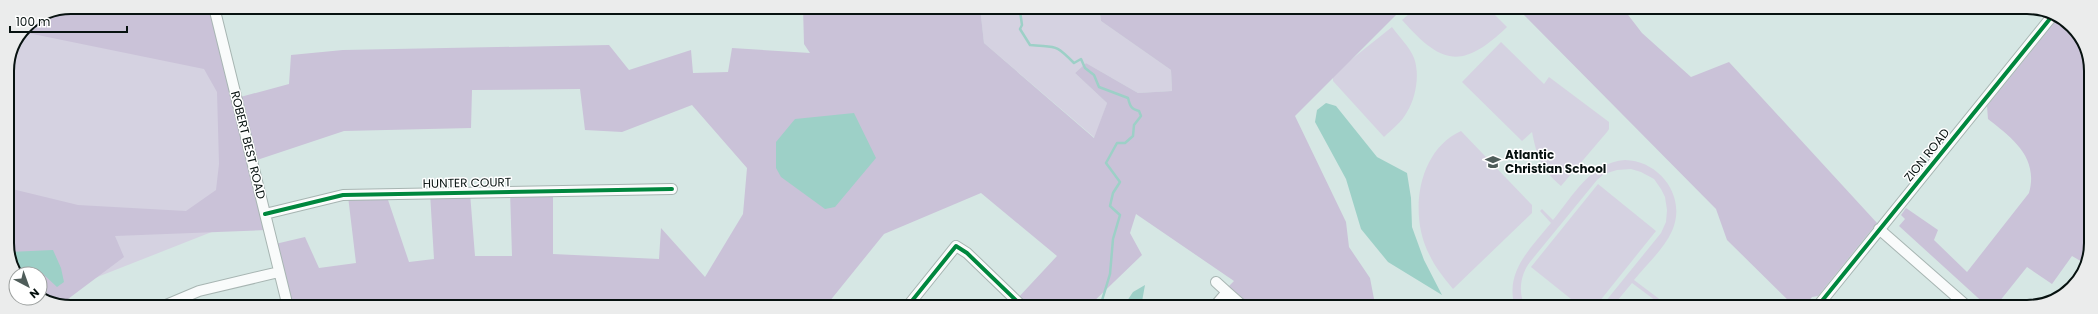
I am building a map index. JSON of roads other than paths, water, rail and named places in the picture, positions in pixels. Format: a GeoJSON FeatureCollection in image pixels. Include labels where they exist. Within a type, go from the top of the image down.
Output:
{"type":"FeatureCollection","features":[{"type":"Feature","properties":{"kind":"street","name":"ROBERT BEST ROAD"},"geometry":{"type":"LineString","coordinates":[[216,14],[286,300]]}},
{"type":"Feature","properties":{"kind":"street","name":"ZION ROAD"},"geometry":{"type":"LineString","coordinates":[[1822,300],[2050,19]]}},
{"type":"Feature","properties":{"kind":"street","name":"HUNTER COURT"},"geometry":{"type":"LineString","coordinates":[[265,214],[343,195],[672,190]]}},
{"type":"Feature","properties":{"kind":"street"},"geometry":{"type":"LineString","coordinates":[[1879,229],[1960,300]]}},
{"type":"Feature","properties":{"kind":"street"},"geometry":{"type":"LineString","coordinates":[[912,300],[953,248],[959,246],[1016,300]]}},
{"type":"Feature","properties":{"kind":"street"},"geometry":{"type":"LineString","coordinates":[[176,300],[198,291],[279,272]]}},
{"type":"Feature","properties":{"kind":"street"},"geometry":{"type":"LineString","coordinates":[[1216,282],[1236,300]]}},
{"type":"Feature","properties":{"kind":"street"},"geometry":{"type":"LineString","coordinates":[[1220,300],[1227,292]]}},
{"type":"Feature","properties":{"kind":"waterway"},"geometry":{"type":"LineString","coordinates":[[1020,14],[1022,25],[1020,29],[1030,45],[1058,49],[1074,63],[1081,59],[1085,68],[1094,75],[1099,87],[1128,98],[1131,107],[1139,111],[1141,116],[1134,125],[1133,136],[1125,143],[1117,143],[1106,163],[1120,182],[1113,193],[1110,206],[1120,215],[1113,239],[1110,274],[1102,300]]}},
{"type":"Feature","properties":{"kind":"place","name":"Atlantic Christian School"},"geometry":{"type":"Point","coordinates":[1493,162]}}]}
